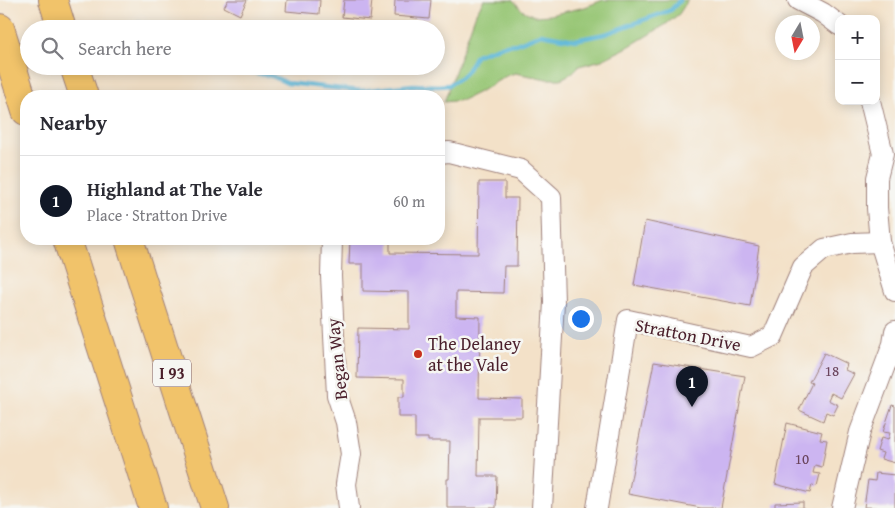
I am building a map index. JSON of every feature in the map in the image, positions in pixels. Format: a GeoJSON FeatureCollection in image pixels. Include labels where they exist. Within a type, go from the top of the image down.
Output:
{"type":"FeatureCollection","features":[{"type":"Feature","properties":{"kind":"highway"},"geometry":{"type":"LineString","coordinates":[[53,0],[59,20]]}},
{"type":"Feature","properties":{"kind":"highway"},"geometry":{"type":"LineString","coordinates":[[0,28],[20,92]]}},
{"type":"Feature","properties":{"kind":"highway"},"geometry":{"type":"LineString","coordinates":[[77,75],[82,90]]}},
{"type":"Feature","properties":{"kind":"highway"},"geometry":{"type":"LineString","coordinates":[[69,245],[153,508]]}},
{"type":"Feature","properties":{"kind":"highway","name":"I 93"},"geometry":{"type":"LineString","coordinates":[[131,245],[215,508]]}},
{"type":"Feature","properties":{"kind":"street"},"geometry":{"type":"LineString","coordinates":[[798,0],[823,13],[835,22]]}},
{"type":"Feature","properties":{"kind":"street"},"geometry":{"type":"LineString","coordinates":[[871,105],[882,154],[877,178],[876,208],[880,242],[895,291]]}},
{"type":"Feature","properties":{"kind":"street"},"geometry":{"type":"LineString","coordinates":[[445,152],[521,170],[550,197],[554,302],[542,508]]}},
{"type":"Feature","properties":{"kind":"street","name":"Stratton Drive"},"geometry":{"type":"LineString","coordinates":[[597,508],[628,320],[751,347],[773,336],[803,267],[824,249],[852,243],[880,242]]}},
{"type":"Feature","properties":{"kind":"street","name":"Began Way"},"geometry":{"type":"LineString","coordinates":[[332,245],[332,311],[337,395],[346,422],[351,454],[346,484],[349,508]]}},
{"type":"Feature","properties":{"kind":"street"},"geometry":{"type":"LineString","coordinates":[[842,508],[860,432],[893,344],[895,331]]}},
{"type":"Feature","properties":{"kind":"green space"},"geometry":{"type":"Polygon","coordinates":[[[484,0],[513,0],[522,10],[534,16],[550,15],[585,7],[603,0],[688,0],[679,14],[665,25],[602,60],[579,66],[572,73],[561,79],[547,79],[515,73],[463,100],[445,102],[476,13],[484,0]]]}},
{"type":"Feature","properties":{"kind":"building"},"geometry":{"type":"Polygon","coordinates":[[[228,0],[247,0],[240,15],[224,7],[228,0]]]}},
{"type":"Feature","properties":{"kind":"building"},"geometry":{"type":"Polygon","coordinates":[[[287,0],[320,0],[319,14],[286,11],[287,0]]]}},
{"type":"Feature","properties":{"kind":"building"},"geometry":{"type":"Polygon","coordinates":[[[344,0],[372,0],[370,20],[342,17],[344,0]]]}},
{"type":"Feature","properties":{"kind":"building"},"geometry":{"type":"Polygon","coordinates":[[[395,0],[431,0],[429,19],[394,16],[395,0]]]}},
{"type":"Feature","properties":{"kind":"building","name":"The Delaney at the Vale"},"geometry":{"type":"Polygon","coordinates":[[[479,182],[505,182],[505,198],[518,198],[517,266],[504,266],[503,293],[456,292],[456,316],[480,317],[479,398],[522,399],[522,417],[479,417],[478,476],[497,476],[496,508],[447,508],[450,441],[428,441],[428,438],[415,438],[415,417],[398,417],[398,397],[404,397],[404,379],[357,378],[358,328],[409,329],[409,292],[363,291],[363,264],[349,264],[350,245],[390,245],[390,253],[478,254],[479,182]]]}},
{"type":"Feature","properties":{"kind":"building"},"geometry":{"type":"Polygon","coordinates":[[[645,221],[759,246],[750,306],[634,285],[645,221]]]}},
{"type":"Feature","properties":{"kind":"building"},"geometry":{"type":"Polygon","coordinates":[[[824,353],[847,364],[845,370],[854,374],[841,398],[831,393],[828,400],[838,405],[833,415],[826,412],[823,421],[799,410],[812,383],[809,382],[824,353]]]}},
{"type":"Feature","properties":{"kind":"building"},"geometry":{"type":"Polygon","coordinates":[[[654,362],[745,376],[721,508],[701,508],[628,494],[654,362]]]}},
{"type":"Feature","properties":{"kind":"building"},"geometry":{"type":"Polygon","coordinates":[[[892,405],[895,406],[895,463],[881,459],[883,453],[877,451],[881,438],[888,440],[890,433],[883,432],[892,405]]]}},
{"type":"Feature","properties":{"kind":"building"},"geometry":{"type":"Polygon","coordinates":[[[787,423],[822,432],[820,439],[827,440],[822,467],[815,465],[813,473],[820,474],[817,486],[812,485],[810,493],[775,484],[787,423]]]}},
{"type":"Feature","properties":{"kind":"building"},"geometry":{"type":"Polygon","coordinates":[[[876,473],[895,475],[895,508],[864,507],[868,480],[875,481],[876,473]]]}},
{"type":"Feature","properties":{"kind":"building"},"geometry":{"type":"Polygon","coordinates":[[[803,502],[803,508],[775,508],[775,503],[803,502]]]}},
{"type":"Feature","properties":{"kind":"waterway"},"geometry":{"type":"LineString","coordinates":[[370,90],[413,85],[449,85],[467,71],[476,55],[505,45],[516,44],[541,34],[575,40],[605,34],[671,10],[680,0]]}},
{"type":"Feature","properties":{"kind":"waterway"},"geometry":{"type":"LineString","coordinates":[[267,75],[287,83],[352,90]]}},
{"type":"Feature","properties":{"kind":"place","name":"The Delaney at the Vale"},"geometry":{"type":"Point","coordinates":[418,354]}},
{"type":"Feature","properties":{"kind":"place","name":"Highland at The Vale"},"geometry":{"type":"Point","coordinates":[692,407]}}]}
